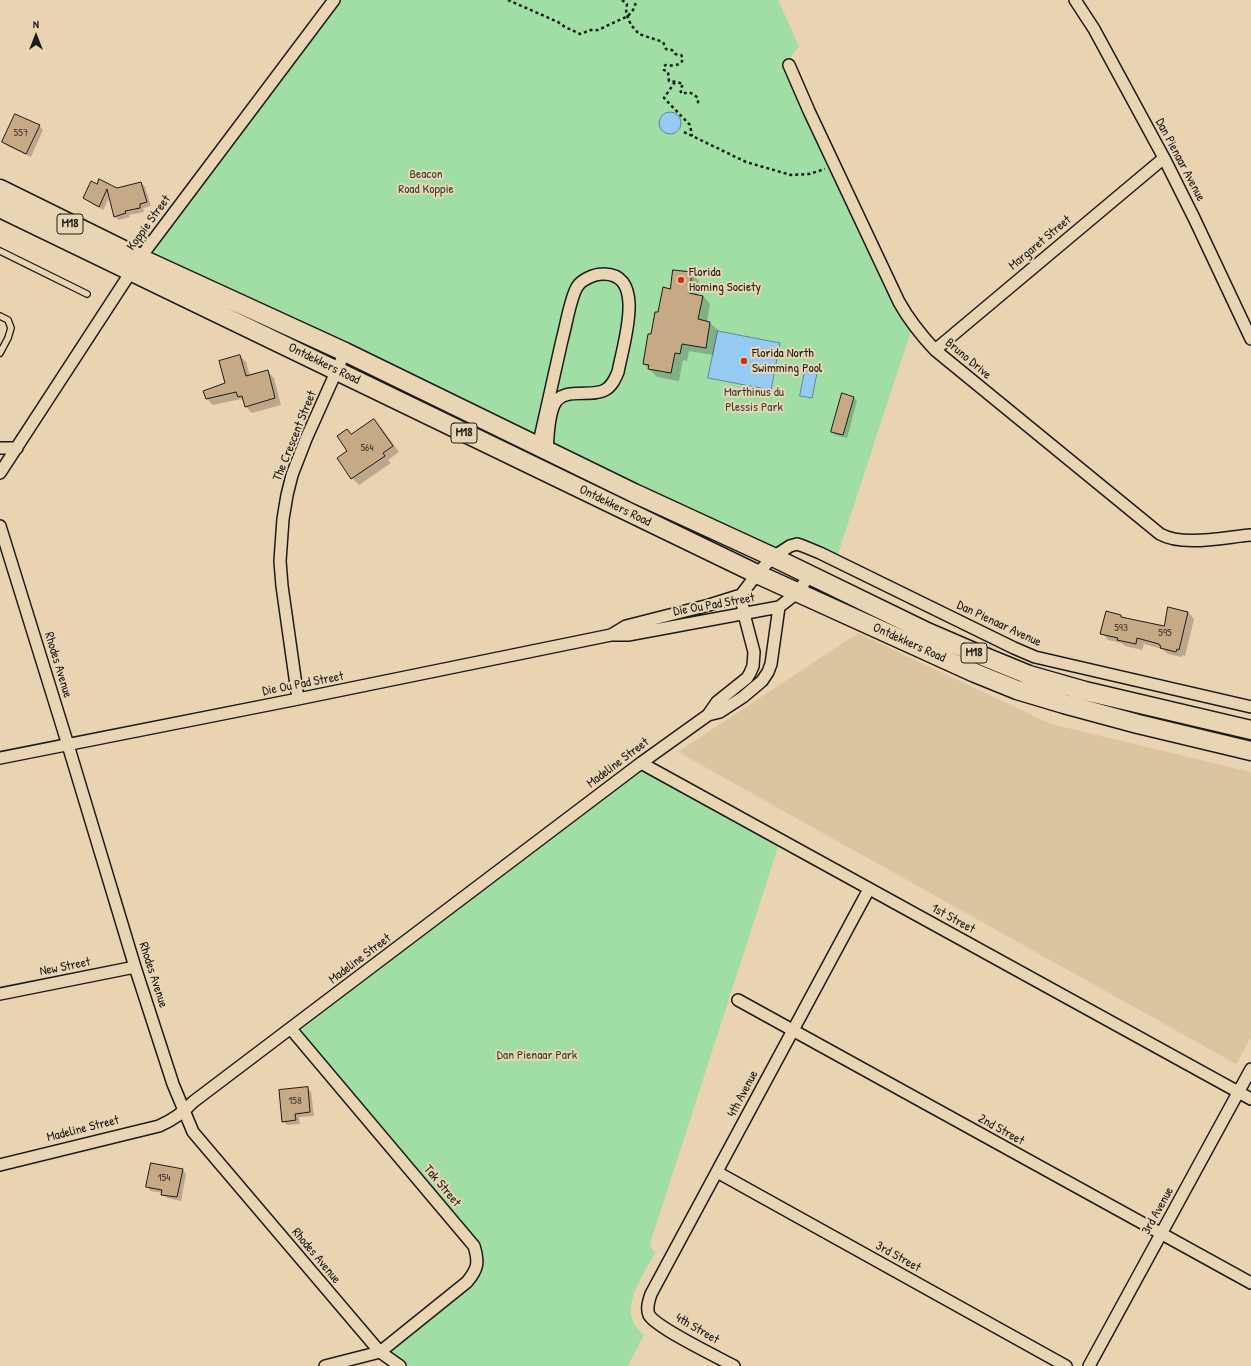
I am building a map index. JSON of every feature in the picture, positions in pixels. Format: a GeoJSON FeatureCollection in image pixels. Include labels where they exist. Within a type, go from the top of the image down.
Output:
{"type":"FeatureCollection","features":[{"type":"Feature","properties":{"kind":"main road","name":"Ontdekkers Road"},"geometry":{"type":"LineString","coordinates":[[0,189],[136,264],[337,371],[797,593],[975,673],[1017,690],[1098,713],[1251,750]]}},
{"type":"Feature","properties":{"kind":"main road","name":"Ontdekkers Road"},"geometry":{"type":"LineString","coordinates":[[0,208],[345,352],[542,449],[773,557],[809,576],[927,632],[1004,666],[1029,675],[1085,691],[1251,730]]}},
{"type":"Feature","properties":{"kind":"street","name":"Koppie Street"},"geometry":{"type":"LineString","coordinates":[[0,473],[136,264],[334,0]]}},
{"type":"Feature","properties":{"kind":"street","name":"Dan Pienaar Avenue"},"geometry":{"type":"LineString","coordinates":[[1075,0],[1094,29],[1164,158],[1251,339]]}},
{"type":"Feature","properties":{"kind":"street","name":"Bruno Drive"},"geometry":{"type":"LineString","coordinates":[[789,65],[899,302],[908,318],[935,350],[1160,534],[1170,539],[1187,541],[1251,535]]}},
{"type":"Feature","properties":{"kind":"street","name":"Margaret Street"},"geometry":{"type":"LineString","coordinates":[[935,350],[1164,158]]}},
{"type":"Feature","properties":{"kind":"street"},"geometry":{"type":"LineString","coordinates":[[602,274],[613,275],[625,285],[629,300],[629,319],[618,372],[614,380],[605,390],[599,392],[567,395],[556,401],[553,406],[542,449],[567,320],[576,289],[580,283],[592,276],[602,274]]}},
{"type":"Feature","properties":{"kind":"street","name":"The Crescent Street"},"geometry":{"type":"LineString","coordinates":[[298,699],[282,586],[280,561],[283,518],[292,475],[306,439],[345,352]]}},
{"type":"Feature","properties":{"kind":"street"},"geometry":{"type":"LineString","coordinates":[[0,448],[17,448]]}},
{"type":"Feature","properties":{"kind":"street","name":"Rhodes Avenue"},"geometry":{"type":"LineString","coordinates":[[0,526],[3,544],[68,745],[135,967],[173,1084],[193,1132],[380,1352],[396,1365]]}},
{"type":"Feature","properties":{"kind":"street","name":"Dan Pienaar Avenue"},"geometry":{"type":"LineString","coordinates":[[773,557],[790,546],[797,544],[1035,657],[1251,707]]}},
{"type":"Feature","properties":{"kind":"street","name":"Die Ou Pad Street"},"geometry":{"type":"LineString","coordinates":[[611,635],[626,626],[709,605],[741,595],[757,574],[773,557]]}},
{"type":"Feature","properties":{"kind":"street","name":"Die Ou Pad Street"},"geometry":{"type":"LineString","coordinates":[[0,758],[611,635],[628,635],[779,607],[797,593],[809,576]]}},
{"type":"Feature","properties":{"kind":"street","name":"Madeline Street"},"geometry":{"type":"LineString","coordinates":[[0,1164],[159,1126],[185,1112],[193,1102],[708,714],[717,702],[747,678],[753,666],[754,652],[744,614],[741,595]]}},
{"type":"Feature","properties":{"kind":"street","name":"Madeline Street"},"geometry":{"type":"LineString","coordinates":[[708,714],[720,712],[743,697],[762,681],[768,672],[771,664],[779,607]]}},
{"type":"Feature","properties":{"kind":"street","name":"1st Street"},"geometry":{"type":"LineString","coordinates":[[641,763],[1239,1091],[1251,1099]]}},
{"type":"Feature","properties":{"kind":"street","name":"4th Avenue"},"geometry":{"type":"LineString","coordinates":[[649,1314],[648,1306],[654,1286],[869,889]]}},
{"type":"Feature","properties":{"kind":"street","name":"New Street"},"geometry":{"type":"LineString","coordinates":[[0,994],[135,967]]}},
{"type":"Feature","properties":{"kind":"street","name":"2nd Street"},"geometry":{"type":"LineString","coordinates":[[738,1000],[1251,1283]]}},
{"type":"Feature","properties":{"kind":"street","name":"Tak Street"},"geometry":{"type":"LineString","coordinates":[[291,1029],[474,1246],[478,1257],[475,1272],[467,1282],[380,1352]]}},
{"type":"Feature","properties":{"kind":"street","name":"3rd Avenue"},"geometry":{"type":"LineString","coordinates":[[1089,1366],[1251,1070]]}},
{"type":"Feature","properties":{"kind":"street","name":"3rd Street"},"geometry":{"type":"LineString","coordinates":[[717,1172],[1066,1366]]}},
{"type":"Feature","properties":{"kind":"street","name":"4th Street"},"geometry":{"type":"LineString","coordinates":[[649,1314],[654,1320],[670,1331],[734,1366]]}},
{"type":"Feature","properties":{"kind":"street"},"geometry":{"type":"LineString","coordinates":[[325,1366],[380,1352]]}},
{"type":"Feature","properties":{"kind":"lane"},"geometry":{"type":"LineString","coordinates":[[0,251],[87,294]]}},
{"type":"Feature","properties":{"kind":"lane"},"geometry":{"type":"LineString","coordinates":[[0,316],[8,320],[11,328],[8,338],[0,353]]}},
{"type":"Feature","properties":{"kind":"path"},"geometry":{"type":"LineString","coordinates":[[508,0],[580,34],[591,30],[598,30],[628,16],[633,10],[637,0]]}},
{"type":"Feature","properties":{"kind":"path"},"geometry":{"type":"LineString","coordinates":[[622,0],[627,4],[626,13],[631,25],[639,34],[664,42],[666,49],[672,50],[675,54],[681,55],[683,61],[680,64],[664,66],[664,70],[668,72],[669,81],[683,84],[680,90],[682,94],[688,92],[693,93],[698,98],[698,106]]}},
{"type":"Feature","properties":{"kind":"path"},"geometry":{"type":"LineString","coordinates":[[675,82],[664,98],[690,125],[692,136]]}},
{"type":"Feature","properties":{"kind":"path"},"geometry":{"type":"LineString","coordinates":[[684,132],[746,162],[791,175],[809,174],[835,166]]}},
{"type":"Feature","properties":{"kind":"shaded area"},"geometry":{"type":"Polygon","coordinates":[[[858,633],[1051,724],[1251,772],[1251,1037],[1236,1064],[678,752],[858,633]]]}},
{"type":"Feature","properties":{"kind":"green space","name":"Beacon Road Koppie"},"geometry":{"type":"Polygon","coordinates":[[[340,0],[778,0],[799,46],[788,61],[911,331],[837,557],[809,543],[775,550],[149,254],[340,0]]]}},
{"type":"Feature","properties":{"kind":"green space","name":"Dan Pienaar Park"},"geometry":{"type":"Polygon","coordinates":[[[641,768],[779,844],[650,1244],[655,1253],[638,1284],[634,1295],[631,1306],[632,1316],[636,1326],[644,1335],[628,1366],[409,1366],[388,1352],[482,1262],[482,1255],[480,1249],[298,1029],[641,768]]]}},
{"type":"Feature","properties":{"kind":"water"},"geometry":{"type":"Polygon","coordinates":[[[670,112],[678,115],[681,123],[678,131],[670,134],[662,131],[659,123],[662,115],[670,112]]]}},
{"type":"Feature","properties":{"kind":"water","name":"Florida North Swimming Pool"},"geometry":{"type":"Polygon","coordinates":[[[718,331],[780,343],[771,390],[708,378],[718,331]]]}},
{"type":"Feature","properties":{"kind":"water","name":"Florida North Swimming Pool"},"geometry":{"type":"Polygon","coordinates":[[[805,371],[817,373],[812,398],[800,396],[805,371]]]}},
{"type":"Feature","properties":{"kind":"building"},"geometry":{"type":"Polygon","coordinates":[[[15,114],[40,125],[26,154],[2,142],[15,114]]]}},
{"type":"Feature","properties":{"kind":"building"},"geometry":{"type":"Polygon","coordinates":[[[99,179],[117,188],[141,182],[147,202],[140,204],[140,208],[125,211],[126,213],[114,217],[107,189],[99,207],[83,198],[91,181],[97,184],[99,179]]]}},
{"type":"Feature","properties":{"kind":"building"},"geometry":{"type":"Polygon","coordinates":[[[673,270],[692,272],[689,293],[703,296],[698,319],[710,322],[706,348],[682,344],[680,354],[675,353],[671,373],[648,369],[649,365],[643,364],[648,334],[651,334],[655,312],[658,312],[663,287],[670,289],[673,270]]]}},
{"type":"Feature","properties":{"kind":"building"},"geometry":{"type":"Polygon","coordinates":[[[240,355],[246,376],[268,370],[275,398],[245,407],[242,396],[238,397],[236,392],[206,399],[203,391],[225,383],[219,361],[240,355]]]}},
{"type":"Feature","properties":{"kind":"building","name":"Florida North Swimming Pool"},"geometry":{"type":"Polygon","coordinates":[[[842,393],[854,397],[843,435],[831,432],[842,393]]]}},
{"type":"Feature","properties":{"kind":"building"},"geometry":{"type":"Polygon","coordinates":[[[374,419],[393,446],[383,453],[385,456],[351,479],[337,458],[347,451],[337,436],[347,429],[351,434],[374,419]]]}},
{"type":"Feature","properties":{"kind":"building"},"geometry":{"type":"Polygon","coordinates":[[[1168,607],[1188,612],[1179,650],[1177,649],[1176,652],[1160,648],[1161,646],[1159,644],[1137,638],[1136,644],[1117,640],[1118,638],[1100,634],[1106,611],[1121,615],[1121,617],[1164,626],[1168,607]]]}},
{"type":"Feature","properties":{"kind":"building"},"geometry":{"type":"Polygon","coordinates":[[[308,1087],[310,1112],[295,1114],[296,1120],[282,1122],[279,1090],[308,1087]]]}},
{"type":"Feature","properties":{"kind":"building"},"geometry":{"type":"Polygon","coordinates":[[[151,1163],[183,1169],[177,1197],[161,1195],[162,1190],[146,1187],[151,1163]]]}},
{"type":"Feature","properties":{"kind":"place","name":"Florida Homing Society"},"geometry":{"type":"Point","coordinates":[681,280]}},
{"type":"Feature","properties":{"kind":"place","name":"Florida North Swimming Pool"},"geometry":{"type":"Point","coordinates":[744,361]}},
{"type":"Feature","properties":{"kind":"park label","name":"Marthinus du Plessis Park"},"geometry":{"type":"Point","coordinates":[754,400]}}]}
